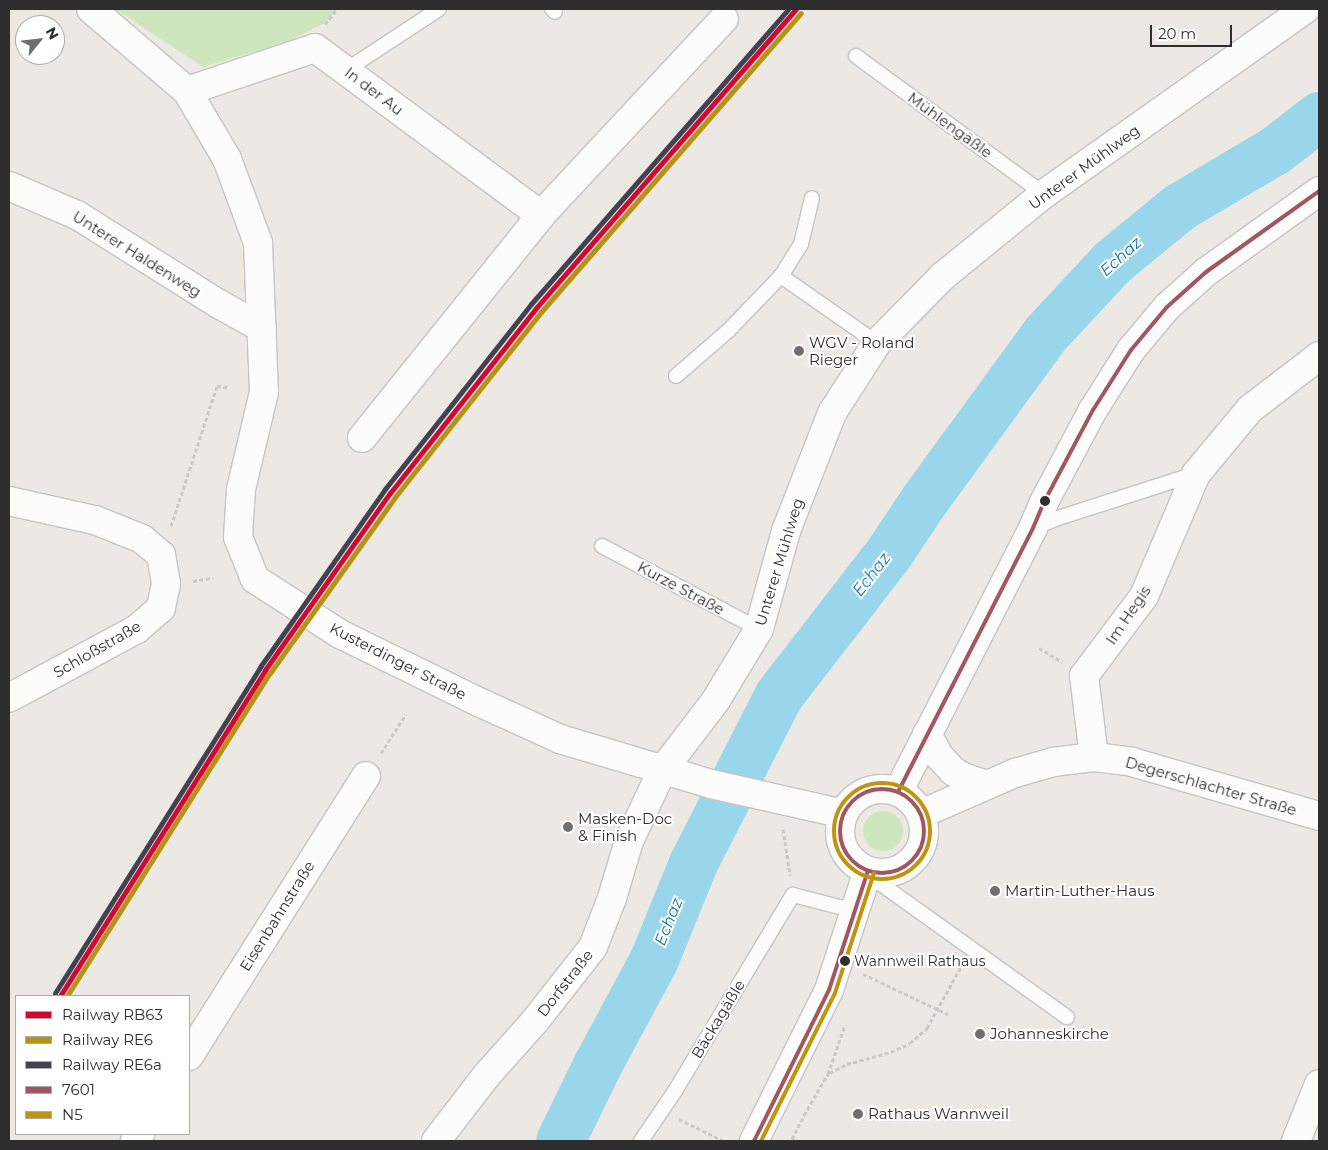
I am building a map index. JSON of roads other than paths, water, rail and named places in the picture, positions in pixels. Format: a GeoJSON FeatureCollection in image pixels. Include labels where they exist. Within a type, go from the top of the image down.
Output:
{"type":"FeatureCollection","features":[{"type":"Feature","properties":{"kind":"street","name":"Kusterdinger Straße"},"geometry":{"type":"LineString","coordinates":[[91,9],[187,91],[227,159],[258,243],[264,392],[241,488],[238,537],[255,579],[340,634],[481,704],[560,739],[710,784],[844,814]]}},
{"type":"Feature","properties":{"kind":"street","name":"Unterer Mühlweg"},"geometry":{"type":"LineString","coordinates":[[662,771],[716,700],[760,629],[786,531],[832,413],[877,342],[942,276],[1044,194],[1305,9]]}},
{"type":"Feature","properties":{"kind":"street"},"geometry":{"type":"LineString","coordinates":[[362,438],[541,215],[724,19]]}},
{"type":"Feature","properties":{"kind":"street","name":"In der Au"},"geometry":{"type":"LineString","coordinates":[[187,91],[315,48],[541,215]]}},
{"type":"Feature","properties":{"kind":"street","name":"Unterer Haldenweg"},"geometry":{"type":"LineString","coordinates":[[9,186],[77,215],[219,304],[262,328]]}},
{"type":"Feature","properties":{"kind":"street"},"geometry":{"type":"LineString","coordinates":[[898,792],[1033,528],[1044,502],[1093,410],[1131,350],[1167,307],[1206,272],[1319,191]]}},
{"type":"Feature","properties":{"kind":"street","name":"Im Hegis"},"geometry":{"type":"LineString","coordinates":[[1094,757],[1084,676],[1144,596],[1196,474],[1250,409],[1319,356]]}},
{"type":"Feature","properties":{"kind":"street","name":"Schloßstraße"},"geometry":{"type":"LineString","coordinates":[[9,500],[95,520],[142,539],[161,555],[166,584],[161,608],[137,629],[9,698]]}},
{"type":"Feature","properties":{"kind":"street"},"geometry":{"type":"LineString","coordinates":[[927,734],[939,756],[953,771],[963,777],[986,785]]}},
{"type":"Feature","properties":{"kind":"street","name":"Degerschlachter Straße"},"geometry":{"type":"LineString","coordinates":[[921,814],[986,785],[1053,762],[1094,757],[1132,762],[1319,816]]}},
{"type":"Feature","properties":{"kind":"street","name":"Dorfstraße"},"geometry":{"type":"LineString","coordinates":[[436,1141],[486,1076],[535,1021],[593,947],[612,898],[629,841],[662,771]]}},
{"type":"Feature","properties":{"kind":"street","name":"Eisenbahnstraße"},"geometry":{"type":"LineString","coordinates":[[190,1054],[366,776]]}},
{"type":"Feature","properties":{"kind":"street"},"geometry":{"type":"LineString","coordinates":[[885,789],[898,792],[907,797],[921,814],[924,838],[914,860],[893,872],[880,874],[867,872],[855,864],[847,854],[841,841],[840,827],[844,814],[850,803],[866,792],[885,789]]}},
{"type":"Feature","properties":{"kind":"street"},"geometry":{"type":"LineString","coordinates":[[754,1141],[829,990],[867,872]]}},
{"type":"Feature","properties":{"kind":"street"},"geometry":{"type":"LineString","coordinates":[[1296,1141],[1319,1084]]}},
{"type":"Feature","properties":{"kind":"lane"},"geometry":{"type":"LineString","coordinates":[[346,70],[440,9]]}},
{"type":"Feature","properties":{"kind":"lane","name":"Mühlengäßle"},"geometry":{"type":"LineString","coordinates":[[856,56],[1044,194]]}},
{"type":"Feature","properties":{"kind":"lane"},"geometry":{"type":"LineString","coordinates":[[676,376],[728,331],[782,276],[801,244],[812,198]]}},
{"type":"Feature","properties":{"kind":"lane"},"geometry":{"type":"LineString","coordinates":[[782,276],[877,342]]}},
{"type":"Feature","properties":{"kind":"lane"},"geometry":{"type":"LineString","coordinates":[[1033,528],[1058,518],[1196,474]]}},
{"type":"Feature","properties":{"kind":"lane","name":"Kurze Straße"},"geometry":{"type":"LineString","coordinates":[[602,546],[760,629]]}},
{"type":"Feature","properties":{"kind":"lane"},"geometry":{"type":"LineString","coordinates":[[867,872],[1067,1017]]}},
{"type":"Feature","properties":{"kind":"lane","name":"Bäckagäßle"},"geometry":{"type":"LineString","coordinates":[[641,1141],[662,1111],[793,895],[855,911]]}},
{"type":"Feature","properties":{"kind":"waterway","name":"Echaz"},"geometry":{"type":"LineString","coordinates":[[560,1141],[597,1065],[654,959],[693,863],[778,696],[890,551],[924,500],[1045,334],[1112,262],[1179,207],[1275,150],[1319,116]]}},
{"type":"Feature","properties":{"kind":"rail line","name":"RE6a"},"geometry":{"type":"LineString","coordinates":[[55,993],[260,667],[385,489],[531,304],[788,9]]}},
{"type":"Feature","properties":{"kind":"rail line","name":"RB63"},"geometry":{"type":"LineString","coordinates":[[61,995],[265,670],[390,493],[536,308],[796,9]]}},
{"type":"Feature","properties":{"kind":"rail line","name":"RE6"},"geometry":{"type":"LineString","coordinates":[[68,995],[270,673],[395,497],[541,312],[801,13]]}},
{"type":"Feature","properties":{"kind":"place","name":"WGV - Roland Rieger"},"geometry":{"type":"Point","coordinates":[799,351]}},
{"type":"Feature","properties":{"kind":"place","name":"Masken-Doc & Finish"},"geometry":{"type":"Point","coordinates":[568,827]}},
{"type":"Feature","properties":{"kind":"place","name":"Martin-Luther-Haus"},"geometry":{"type":"Point","coordinates":[995,891]}},
{"type":"Feature","properties":{"kind":"place","name":"Wannweil Rathaus"},"geometry":{"type":"Point","coordinates":[845,961]}},
{"type":"Feature","properties":{"kind":"place","name":"Johanneskirche"},"geometry":{"type":"Point","coordinates":[980,1034]}},
{"type":"Feature","properties":{"kind":"place","name":"Rathaus Wannweil"},"geometry":{"type":"Point","coordinates":[858,1114]}}]}
